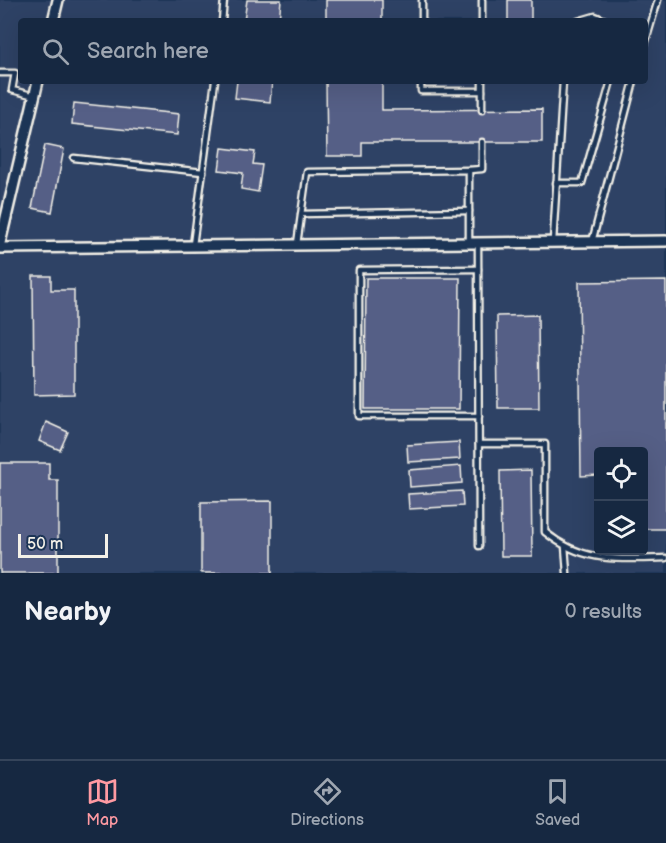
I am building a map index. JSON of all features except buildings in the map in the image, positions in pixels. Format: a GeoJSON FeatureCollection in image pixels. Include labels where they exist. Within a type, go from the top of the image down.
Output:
{"type":"FeatureCollection","features":[{"type":"Feature","properties":{"kind":"street"},"geometry":{"type":"LineString","coordinates":[[54,18],[58,0]]}},
{"type":"Feature","properties":{"kind":"street"},"geometry":{"type":"LineString","coordinates":[[0,243],[37,84]]}},
{"type":"Feature","properties":{"kind":"street"},"geometry":{"type":"LineString","coordinates":[[0,248],[666,241]]}},
{"type":"Feature","properties":{"kind":"lane"},"geometry":{"type":"LineString","coordinates":[[222,18],[224,0]]}},
{"type":"Feature","properties":{"kind":"lane"},"geometry":{"type":"LineString","coordinates":[[422,0],[422,18]]}},
{"type":"Feature","properties":{"kind":"lane"},"geometry":{"type":"LineString","coordinates":[[482,0],[482,18]]}},
{"type":"Feature","properties":{"kind":"lane"},"geometry":{"type":"LineString","coordinates":[[648,34],[658,0]]}},
{"type":"Feature","properties":{"kind":"lane"},"geometry":{"type":"LineString","coordinates":[[0,74],[15,73],[12,90],[35,96]]}},
{"type":"Feature","properties":{"kind":"lane"},"geometry":{"type":"LineString","coordinates":[[193,245],[215,84]]}},
{"type":"Feature","properties":{"kind":"lane"},"geometry":{"type":"LineString","coordinates":[[422,84],[422,91],[482,91]]}},
{"type":"Feature","properties":{"kind":"lane"},"geometry":{"type":"LineString","coordinates":[[482,84],[482,110]]}},
{"type":"Feature","properties":{"kind":"lane"},"geometry":{"type":"LineString","coordinates":[[553,241],[564,84]]}},
{"type":"Feature","properties":{"kind":"lane"},"geometry":{"type":"LineString","coordinates":[[556,183],[582,183],[610,84]]}},
{"type":"Feature","properties":{"kind":"lane"},"geometry":{"type":"LineString","coordinates":[[592,242],[633,84]]}},
{"type":"Feature","properties":{"kind":"lane"},"geometry":{"type":"LineString","coordinates":[[297,244],[307,172],[482,170],[482,142]]}},
{"type":"Feature","properties":{"kind":"lane"},"geometry":{"type":"LineString","coordinates":[[74,158],[203,172]]}},
{"type":"Feature","properties":{"kind":"lane"},"geometry":{"type":"LineString","coordinates":[[469,170],[469,211],[478,269],[479,546]]}},
{"type":"Feature","properties":{"kind":"lane"},"geometry":{"type":"LineString","coordinates":[[301,214],[469,211]]}},
{"type":"Feature","properties":{"kind":"lane"},"geometry":{"type":"LineString","coordinates":[[478,269],[359,270],[359,417],[479,417]]}},
{"type":"Feature","properties":{"kind":"lane"},"geometry":{"type":"LineString","coordinates":[[479,444],[545,444],[545,532],[565,546],[580,554],[605,559],[666,558]]}},
{"type":"Feature","properties":{"kind":"lane"},"geometry":{"type":"LineString","coordinates":[[565,546],[567,573]]}},
{"type":"Feature","properties":{"kind":"shaded area"},"geometry":{"type":"Polygon","coordinates":[[[0,0],[666,0],[666,573],[0,573],[0,0]]]}}]}
